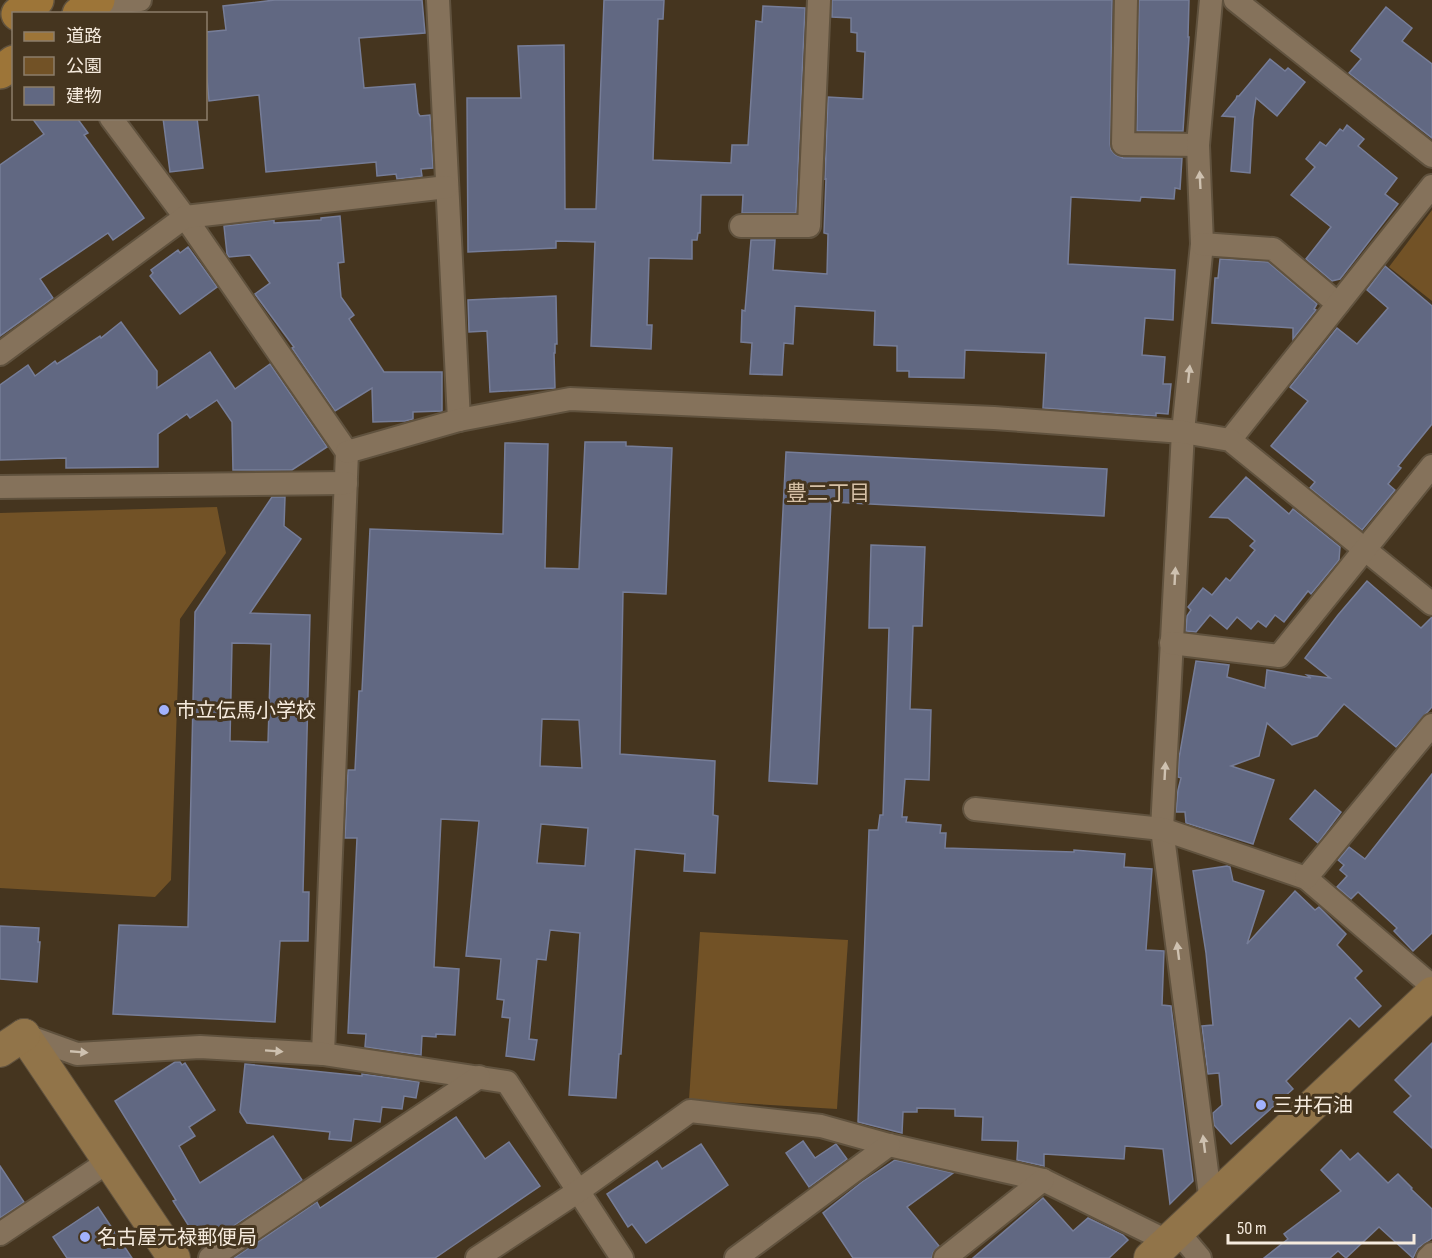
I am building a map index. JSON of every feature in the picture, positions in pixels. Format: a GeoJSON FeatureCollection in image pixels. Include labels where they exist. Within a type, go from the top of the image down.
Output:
{"type":"FeatureCollection","features":[{"type":"Feature","properties":{"kind":"main road"},"geometry":{"type":"LineString","coordinates":[[21,12],[37,0]]}},
{"type":"Feature","properties":{"kind":"street"},"geometry":{"type":"LineString","coordinates":[[89,6],[140,0]]}},
{"type":"Feature","properties":{"kind":"street"},"geometry":{"type":"LineString","coordinates":[[438,0],[459,420]]}},
{"type":"Feature","properties":{"kind":"street"},"geometry":{"type":"LineString","coordinates":[[741,226],[809,226],[819,0]]}},
{"type":"Feature","properties":{"kind":"street"},"geometry":{"type":"LineString","coordinates":[[1126,0],[1123,144],[1198,145]]}},
{"type":"Feature","properties":{"kind":"street"},"geometry":{"type":"LineString","coordinates":[[1211,0],[1198,145],[1202,244],[1183,432],[1162,829],[1212,1202]]}},
{"type":"Feature","properties":{"kind":"street"},"geometry":{"type":"LineString","coordinates":[[1235,0],[1432,156]]}},
{"type":"Feature","properties":{"kind":"street"},"geometry":{"type":"LineString","coordinates":[[112,120],[185,217],[347,452],[323,1054]]}},
{"type":"Feature","properties":{"kind":"street"},"geometry":{"type":"LineString","coordinates":[[1230,440],[1432,186]]}},
{"type":"Feature","properties":{"kind":"street"},"geometry":{"type":"LineString","coordinates":[[0,354],[185,217],[447,187]]}},
{"type":"Feature","properties":{"kind":"street"},"geometry":{"type":"LineString","coordinates":[[1202,244],[1273,249],[1338,304]]}},
{"type":"Feature","properties":{"kind":"street"},"geometry":{"type":"LineString","coordinates":[[347,452],[459,420],[570,399],[994,418],[1183,432],[1230,440],[1432,604]]}},
{"type":"Feature","properties":{"kind":"street"},"geometry":{"type":"LineString","coordinates":[[1171,643],[1279,656],[1432,466]]}},
{"type":"Feature","properties":{"kind":"street"},"geometry":{"type":"LineString","coordinates":[[0,488],[346,483]]}},
{"type":"Feature","properties":{"kind":"street"},"geometry":{"type":"LineString","coordinates":[[1306,878],[1432,725]]}},
{"type":"Feature","properties":{"kind":"street"},"geometry":{"type":"LineString","coordinates":[[975,809],[1162,829],[1306,878],[1432,986]]}},
{"type":"Feature","properties":{"kind":"street"},"geometry":{"type":"LineString","coordinates":[[1165,1244],[1432,993]]}},
{"type":"Feature","properties":{"kind":"street"},"geometry":{"type":"LineString","coordinates":[[8,1040],[77,1054],[200,1047],[323,1054],[507,1082],[622,1258]]}},
{"type":"Feature","properties":{"kind":"street"},"geometry":{"type":"LineString","coordinates":[[8,1040],[109,1161],[174,1258]]}},
{"type":"Feature","properties":{"kind":"street"},"geometry":{"type":"LineString","coordinates":[[210,1258],[479,1077]]}},
{"type":"Feature","properties":{"kind":"street"},"geometry":{"type":"LineString","coordinates":[[477,1258],[690,1111],[821,1126],[889,1145],[1043,1180],[1165,1244],[1200,1258]]}},
{"type":"Feature","properties":{"kind":"street"},"geometry":{"type":"LineString","coordinates":[[736,1258],[889,1145]]}},
{"type":"Feature","properties":{"kind":"street"},"geometry":{"type":"LineString","coordinates":[[0,1234],[109,1161]]}},
{"type":"Feature","properties":{"kind":"street"},"geometry":{"type":"LineString","coordinates":[[945,1258],[1043,1180]]}},
{"type":"Feature","properties":{"kind":"street"},"geometry":{"type":"LineString","coordinates":[[1428,1258],[1432,1254]]}},
{"type":"Feature","properties":{"kind":"green space"},"geometry":{"type":"Polygon","coordinates":[[[1432,210],[1432,301],[1389,267],[1432,210]]]}},
{"type":"Feature","properties":{"kind":"green space"},"geometry":{"type":"Polygon","coordinates":[[[217,507],[226,553],[180,619],[171,880],[155,897],[0,888],[0,513],[217,507]]]}},
{"type":"Feature","properties":{"kind":"green space"},"geometry":{"type":"Polygon","coordinates":[[[700,932],[848,940],[837,1109],[689,1100],[700,932]]]}},
{"type":"Feature","properties":{"kind":"building"},"geometry":{"type":"Polygon","coordinates":[[[275,0],[422,0],[425,33],[359,38],[364,88],[415,84],[418,113],[420,116],[430,115],[433,168],[421,169],[422,176],[397,179],[396,174],[377,176],[376,162],[266,172],[259,95],[209,101],[207,32],[226,30],[223,6],[275,0]]]}},
{"type":"Feature","properties":{"kind":"building"},"geometry":{"type":"Polygon","coordinates":[[[604,0],[664,0],[663,19],[658,19],[653,160],[731,163],[732,145],[748,145],[756,21],[762,22],[763,6],[805,8],[796,213],[742,213],[743,195],[701,195],[700,233],[698,233],[697,240],[692,240],[692,259],[649,258],[647,325],[652,325],[651,349],[591,346],[595,242],[556,241],[556,248],[468,252],[467,98],[521,98],[518,46],[564,45],[565,209],[596,209],[604,0]]]}},
{"type":"Feature","properties":{"kind":"building"},"geometry":{"type":"Polygon","coordinates":[[[832,0],[1112,0],[1111,150],[1123,158],[1182,158],[1180,189],[1175,188],[1174,199],[1141,197],[1140,201],[1071,197],[1068,264],[1175,270],[1173,320],[1145,318],[1142,355],[1165,357],[1163,384],[1171,384],[1168,414],[1156,413],[1156,416],[1043,408],[1046,353],[965,350],[964,378],[909,377],[909,371],[897,371],[897,346],[874,345],[875,311],[795,306],[793,344],[784,343],[782,375],[750,374],[752,343],[741,342],[742,310],[745,311],[751,240],[775,240],[773,270],[827,274],[828,234],[824,233],[828,97],[863,99],[865,52],[857,51],[857,33],[851,32],[851,18],[832,17],[832,0]]]}},
{"type":"Feature","properties":{"kind":"building"},"geometry":{"type":"Polygon","coordinates":[[[1139,0],[1189,0],[1183,131],[1137,131],[1139,0]]]}},
{"type":"Feature","properties":{"kind":"building"},"geometry":{"type":"Polygon","coordinates":[[[1386,7],[1412,28],[1402,41],[1432,64],[1432,138],[1349,73],[1361,59],[1351,51],[1386,7]]]}},
{"type":"Feature","properties":{"kind":"building"},"geometry":{"type":"Polygon","coordinates":[[[1270,59],[1285,71],[1288,68],[1305,82],[1277,116],[1256,98],[1250,173],[1231,171],[1235,117],[1222,116],[1270,59]]]}},
{"type":"Feature","properties":{"kind":"building"},"geometry":{"type":"Polygon","coordinates":[[[34,120],[78,120],[88,133],[84,135],[144,218],[113,240],[108,233],[40,279],[53,298],[0,336],[0,165],[44,134],[34,120]]]}},
{"type":"Feature","properties":{"kind":"building"},"geometry":{"type":"Polygon","coordinates":[[[163,120],[197,120],[203,168],[170,172],[163,120]]]}},
{"type":"Feature","properties":{"kind":"building"},"geometry":{"type":"Polygon","coordinates":[[[1347,125],[1364,139],[1358,146],[1397,178],[1385,194],[1398,204],[1340,279],[1332,281],[1306,259],[1331,227],[1291,195],[1315,167],[1306,159],[1320,142],[1326,146],[1340,129],[1343,131],[1347,125]]]}},
{"type":"Feature","properties":{"kind":"building"},"geometry":{"type":"Polygon","coordinates":[[[340,216],[344,262],[338,263],[341,297],[354,315],[349,319],[384,372],[442,372],[442,411],[413,412],[413,419],[405,421],[373,422],[372,388],[335,411],[292,348],[294,347],[255,294],[270,283],[250,255],[229,257],[227,254],[224,226],[274,220],[274,223],[321,220],[321,218],[340,216]]]}},
{"type":"Feature","properties":{"kind":"building"},"geometry":{"type":"Polygon","coordinates":[[[188,247],[217,287],[180,314],[150,276],[153,273],[151,270],[178,250],[180,253],[188,247]]]}},
{"type":"Feature","properties":{"kind":"building"},"geometry":{"type":"Polygon","coordinates":[[[1220,259],[1268,262],[1317,304],[1314,309],[1316,310],[1293,339],[1293,328],[1212,323],[1215,278],[1218,278],[1220,259]]]}},
{"type":"Feature","properties":{"kind":"building"},"geometry":{"type":"Polygon","coordinates":[[[1385,266],[1432,306],[1432,424],[1398,466],[1401,468],[1388,484],[1395,490],[1362,530],[1310,488],[1315,482],[1271,446],[1308,401],[1290,387],[1337,328],[1357,344],[1388,308],[1367,290],[1385,266]]]}},
{"type":"Feature","properties":{"kind":"building"},"geometry":{"type":"Polygon","coordinates":[[[556,296],[555,388],[490,392],[487,331],[469,332],[468,300],[556,296]]]}},
{"type":"Feature","properties":{"kind":"building"},"geometry":{"type":"Polygon","coordinates":[[[121,322],[157,371],[157,388],[210,352],[235,389],[270,364],[327,447],[292,470],[233,470],[232,422],[217,400],[190,418],[187,414],[158,434],[158,467],[66,468],[66,458],[0,460],[0,385],[28,365],[35,376],[55,361],[57,364],[100,336],[101,338],[121,322]]]}},
{"type":"Feature","properties":{"kind":"building"},"geometry":{"type":"Polygon","coordinates":[[[585,442],[626,442],[626,446],[672,448],[666,594],[623,592],[620,754],[715,761],[713,815],[718,816],[715,873],[684,871],[685,854],[635,849],[616,1098],[569,1095],[580,933],[550,930],[546,960],[537,959],[529,1039],[537,1040],[534,1060],[506,1056],[510,1018],[502,1017],[504,1000],[497,999],[501,959],[466,956],[479,821],[441,819],[434,967],[459,969],[455,1035],[422,1036],[421,1055],[365,1047],[366,1034],[348,1033],[357,838],[345,838],[348,770],[355,770],[359,691],[362,691],[370,529],[503,534],[505,443],[548,444],[545,568],[579,569],[585,442]],[[542,719],[540,766],[582,768],[579,720],[542,719]],[[541,824],[537,863],[585,866],[588,828],[541,824]]]}},
{"type":"Feature","properties":{"kind":"building"},"geometry":{"type":"Polygon","coordinates":[[[786,452],[1107,469],[1104,516],[831,502],[817,784],[769,781],[786,452]]]}},
{"type":"Feature","properties":{"kind":"building"},"geometry":{"type":"Polygon","coordinates":[[[1246,477],[1289,514],[1293,509],[1340,547],[1339,560],[1311,594],[1308,591],[1284,622],[1275,615],[1266,627],[1258,621],[1251,629],[1237,617],[1227,629],[1210,615],[1196,632],[1186,631],[1187,616],[1191,610],[1188,607],[1203,588],[1212,595],[1226,578],[1230,581],[1255,550],[1250,546],[1255,541],[1228,518],[1210,517],[1246,477]]]}},
{"type":"Feature","properties":{"kind":"building"},"geometry":{"type":"Polygon","coordinates":[[[272,497],[285,497],[284,526],[301,539],[250,613],[310,615],[303,892],[309,892],[308,941],[280,941],[275,1022],[113,1014],[119,925],[188,927],[195,612],[272,497]],[[232,643],[230,741],[268,742],[271,644],[232,643]]]}},
{"type":"Feature","properties":{"kind":"building"},"geometry":{"type":"Polygon","coordinates":[[[871,545],[925,547],[922,626],[913,626],[910,709],[931,710],[929,780],[905,779],[902,817],[907,817],[906,822],[941,825],[940,833],[946,833],[945,848],[1074,852],[1074,850],[1125,854],[1124,867],[1152,869],[1146,950],[1164,951],[1162,1005],[1171,1006],[1193,1181],[1170,1204],[1163,1149],[1125,1146],[1124,1159],[1044,1154],[1044,1166],[1017,1160],[1018,1141],[982,1140],[983,1117],[955,1116],[955,1109],[917,1108],[917,1112],[903,1112],[902,1133],[858,1122],[869,830],[878,830],[880,815],[883,815],[889,628],[869,628],[871,545]]]}},
{"type":"Feature","properties":{"kind":"building"},"geometry":{"type":"Polygon","coordinates":[[[1367,581],[1421,628],[1432,617],[1432,707],[1396,747],[1344,704],[1317,736],[1292,745],[1267,723],[1259,756],[1231,766],[1274,780],[1253,844],[1186,823],[1185,812],[1176,812],[1181,778],[1178,777],[1179,758],[1196,661],[1229,665],[1227,677],[1265,688],[1267,670],[1311,678],[1307,675],[1330,678],[1305,658],[1367,581]]]}},
{"type":"Feature","properties":{"kind":"building"},"geometry":{"type":"Polygon","coordinates":[[[1432,774],[1432,933],[1413,951],[1394,931],[1397,928],[1358,892],[1351,899],[1337,887],[1347,876],[1340,870],[1344,865],[1338,860],[1349,847],[1365,859],[1432,774]]]}},
{"type":"Feature","properties":{"kind":"building"},"geometry":{"type":"Polygon","coordinates":[[[1315,790],[1341,812],[1318,843],[1290,819],[1315,790]]]}},
{"type":"Feature","properties":{"kind":"building"},"geometry":{"type":"Polygon","coordinates":[[[1230,867],[1233,881],[1264,891],[1247,944],[1295,891],[1315,910],[1319,907],[1346,934],[1337,945],[1362,971],[1355,978],[1381,1006],[1359,1027],[1350,1018],[1286,1081],[1293,1089],[1231,1144],[1214,1125],[1213,1113],[1222,1105],[1219,1073],[1208,1074],[1202,1026],[1213,1025],[1206,953],[1193,871],[1230,867]]]}},
{"type":"Feature","properties":{"kind":"building"},"geometry":{"type":"Polygon","coordinates":[[[0,926],[39,928],[37,982],[0,979],[0,926]]]}},
{"type":"Feature","properties":{"kind":"building"},"geometry":{"type":"Polygon","coordinates":[[[1432,1043],[1432,1148],[1394,1112],[1411,1096],[1395,1080],[1432,1043]]]}},
{"type":"Feature","properties":{"kind":"building"},"geometry":{"type":"Polygon","coordinates":[[[175,1062],[180,1062],[182,1065],[185,1063],[215,1110],[189,1127],[195,1136],[179,1146],[200,1183],[273,1136],[302,1180],[202,1247],[115,1101],[175,1062]]]}},
{"type":"Feature","properties":{"kind":"building"},"geometry":{"type":"Polygon","coordinates":[[[245,1064],[362,1076],[362,1074],[419,1082],[416,1098],[404,1096],[402,1109],[382,1107],[380,1122],[354,1119],[351,1141],[329,1139],[330,1132],[247,1123],[240,1112],[245,1064]]]}},
{"type":"Feature","properties":{"kind":"building"},"geometry":{"type":"Polygon","coordinates":[[[456,1117],[485,1159],[509,1142],[540,1186],[435,1258],[234,1258],[317,1202],[320,1208],[456,1117]]]}},
{"type":"Feature","properties":{"kind":"building"},"geometry":{"type":"Polygon","coordinates":[[[803,1141],[815,1158],[836,1144],[847,1159],[809,1187],[786,1153],[803,1141]]]}},
{"type":"Feature","properties":{"kind":"building"},"geometry":{"type":"Polygon","coordinates":[[[701,1144],[728,1185],[646,1243],[632,1224],[628,1227],[607,1194],[657,1161],[662,1169],[701,1144]]]}},
{"type":"Feature","properties":{"kind":"building"},"geometry":{"type":"Polygon","coordinates":[[[1341,1150],[1350,1160],[1358,1153],[1388,1183],[1398,1174],[1432,1209],[1432,1238],[1418,1248],[1413,1258],[1379,1227],[1346,1258],[1338,1251],[1330,1258],[1264,1258],[1288,1239],[1284,1234],[1341,1191],[1321,1170],[1341,1150]]]}},
{"type":"Feature","properties":{"kind":"building"},"geometry":{"type":"Polygon","coordinates":[[[895,1160],[953,1173],[907,1207],[939,1246],[932,1258],[853,1258],[823,1213],[862,1182],[895,1160]]]}},
{"type":"Feature","properties":{"kind":"building"},"geometry":{"type":"Polygon","coordinates":[[[0,1166],[24,1202],[0,1218],[0,1166]]]}},
{"type":"Feature","properties":{"kind":"building"},"geometry":{"type":"Polygon","coordinates":[[[1043,1198],[1073,1231],[1088,1218],[1123,1235],[1128,1240],[1109,1258],[973,1258],[1043,1198]]]}},
{"type":"Feature","properties":{"kind":"building"},"geometry":{"type":"Polygon","coordinates":[[[98,1207],[132,1258],[67,1258],[53,1237],[98,1207]]]}},
{"type":"Feature","properties":{"kind":"place","name":"市立伝馬小学校"},"geometry":{"type":"Point","coordinates":[164,710]}},
{"type":"Feature","properties":{"kind":"place","name":"三井石油"},"geometry":{"type":"Point","coordinates":[1261,1105]}},
{"type":"Feature","properties":{"kind":"place","name":"名古屋元禄郵便局"},"geometry":{"type":"Point","coordinates":[85,1237]}},
{"type":"Feature","properties":{"kind":"district","name":"豊二丁目"},"geometry":{"type":"Point","coordinates":[828,493]}}]}
